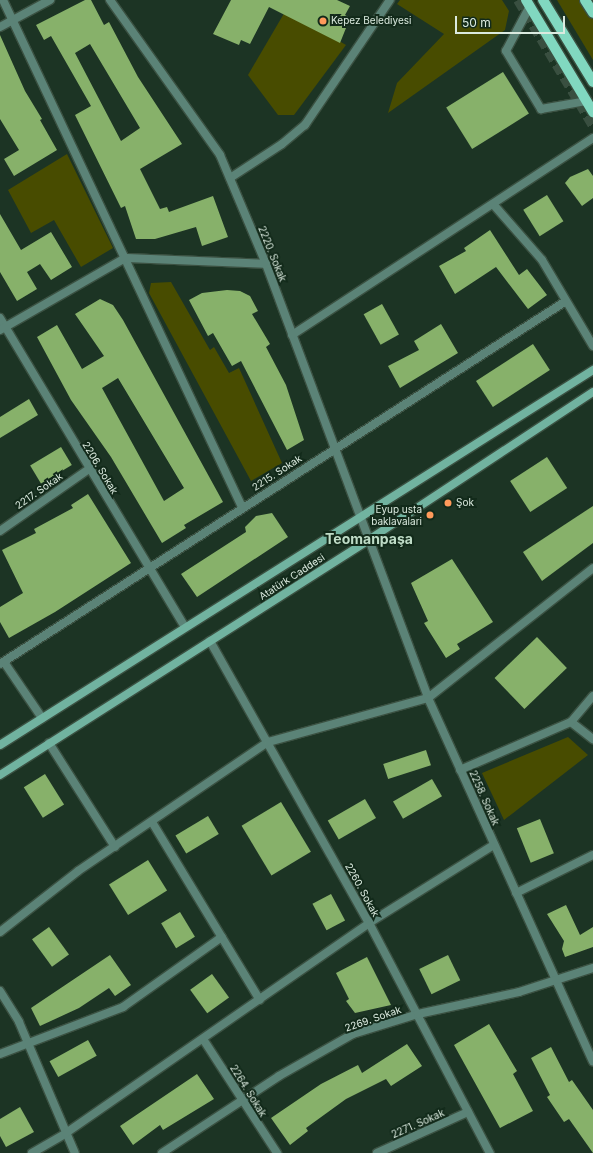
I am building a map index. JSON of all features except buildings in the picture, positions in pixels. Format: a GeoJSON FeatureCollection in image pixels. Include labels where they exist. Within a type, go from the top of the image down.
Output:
{"type":"FeatureCollection","features":[{"type":"Feature","properties":{"kind":"main road"},"geometry":{"type":"LineString","coordinates":[[543,0],[593,82]]}},
{"type":"Feature","properties":{"kind":"main road"},"geometry":{"type":"LineString","coordinates":[[585,0],[593,13]]}},
{"type":"Feature","properties":{"kind":"main road"},"geometry":{"type":"LineString","coordinates":[[528,3],[593,112]]}},
{"type":"Feature","properties":{"kind":"main road","name":"Atatürk Caddesi"},"geometry":{"type":"LineString","coordinates":[[0,745],[593,370]]}},
{"type":"Feature","properties":{"kind":"main road","name":"Atatürk Caddesi"},"geometry":{"type":"LineString","coordinates":[[0,775],[370,539],[593,392]]}},
{"type":"Feature","properties":{"kind":"street"},"geometry":{"type":"LineString","coordinates":[[3,0],[242,507]]}},
{"type":"Feature","properties":{"kind":"street"},"geometry":{"type":"LineString","coordinates":[[0,27],[50,0]]}},
{"type":"Feature","properties":{"kind":"street","name":"2220. Sokak"},"geometry":{"type":"LineString","coordinates":[[110,0],[220,155],[266,264],[370,539]]}},
{"type":"Feature","properties":{"kind":"street"},"geometry":{"type":"LineString","coordinates":[[230,178],[279,147],[305,125],[390,0]]}},
{"type":"Feature","properties":{"kind":"street"},"geometry":{"type":"LineString","coordinates":[[528,3],[506,51],[541,109],[587,101]]}},
{"type":"Feature","properties":{"kind":"street"},"geometry":{"type":"LineString","coordinates":[[292,335],[593,138]]}},
{"type":"Feature","properties":{"kind":"street"},"geometry":{"type":"LineString","coordinates":[[493,204],[542,260],[593,346]]}},
{"type":"Feature","properties":{"kind":"street"},"geometry":{"type":"LineString","coordinates":[[2,328],[125,258],[266,264]]}},
{"type":"Feature","properties":{"kind":"street","name":"2215. Sokak"},"geometry":{"type":"LineString","coordinates":[[2,663],[242,507],[566,301]]}},
{"type":"Feature","properties":{"kind":"street","name":"2206. Sokak"},"geometry":{"type":"LineString","coordinates":[[0,318],[2,328],[185,627]]}},
{"type":"Feature","properties":{"kind":"street","name":"2217. Sokak"},"geometry":{"type":"LineString","coordinates":[[0,531],[89,469]]}},
{"type":"Feature","properties":{"kind":"street","name":"2258. Sokak"},"geometry":{"type":"LineString","coordinates":[[370,539],[428,698],[593,1060]]}},
{"type":"Feature","properties":{"kind":"street"},"geometry":{"type":"LineString","coordinates":[[0,932],[115,847],[268,742],[428,698],[593,568]]}},
{"type":"Feature","properties":{"kind":"street","name":"2260. Sokak"},"geometry":{"type":"LineString","coordinates":[[210,641],[369,923],[490,1153]]}},
{"type":"Feature","properties":{"kind":"street"},"geometry":{"type":"LineString","coordinates":[[2,663],[42,718]]}},
{"type":"Feature","properties":{"kind":"street"},"geometry":{"type":"LineString","coordinates":[[460,770],[571,722],[593,696]]}},
{"type":"Feature","properties":{"kind":"street"},"geometry":{"type":"LineString","coordinates":[[571,722],[593,739]]}},
{"type":"Feature","properties":{"kind":"street"},"geometry":{"type":"LineString","coordinates":[[49,743],[115,847]]}},
{"type":"Feature","properties":{"kind":"street"},"geometry":{"type":"LineString","coordinates":[[152,822],[260,1000]]}},
{"type":"Feature","properties":{"kind":"street"},"geometry":{"type":"LineString","coordinates":[[32,1153],[66,1133],[369,923],[494,845]]}},
{"type":"Feature","properties":{"kind":"street"},"geometry":{"type":"LineString","coordinates":[[516,893],[593,856]]}},
{"type":"Feature","properties":{"kind":"street"},"geometry":{"type":"LineString","coordinates":[[0,1054],[27,1045],[123,1007],[222,937]]}},
{"type":"Feature","properties":{"kind":"street","name":"2269. Sokak"},"geometry":{"type":"LineString","coordinates":[[162,1153],[242,1100],[353,1034],[418,1014],[520,992],[555,978],[593,968]]}},
{"type":"Feature","properties":{"kind":"street"},"geometry":{"type":"LineString","coordinates":[[0,991],[19,1022],[27,1045],[75,1153]]}},
{"type":"Feature","properties":{"kind":"street","name":"2264. Sokak"},"geometry":{"type":"LineString","coordinates":[[203,1039],[276,1153]]}},
{"type":"Feature","properties":{"kind":"street","name":"2271. Sokak"},"geometry":{"type":"LineString","coordinates":[[377,1153],[468,1112]]}},
{"type":"Feature","properties":{"kind":"shaded area"},"geometry":{"type":"Polygon","coordinates":[[[400,0],[502,0],[509,11],[505,30],[388,113],[397,83],[444,34],[397,4],[400,0]]]}},
{"type":"Feature","properties":{"kind":"shaded area"},"geometry":{"type":"Polygon","coordinates":[[[557,0],[583,0],[593,17],[593,60],[557,0]]]}},
{"type":"Feature","properties":{"kind":"shaded area"},"geometry":{"type":"Polygon","coordinates":[[[286,10],[346,45],[294,115],[278,115],[248,75],[286,10]]]}},
{"type":"Feature","properties":{"kind":"shaded area"},"geometry":{"type":"Polygon","coordinates":[[[67,154],[113,248],[81,267],[54,220],[31,233],[8,190],[67,154]]]}},
{"type":"Feature","properties":{"kind":"shaded area"},"geometry":{"type":"Polygon","coordinates":[[[171,282],[210,350],[214,347],[229,373],[239,368],[282,463],[251,481],[149,293],[151,283],[171,282]]]}},
{"type":"Feature","properties":{"kind":"shaded area"},"geometry":{"type":"Polygon","coordinates":[[[568,737],[588,755],[504,820],[482,773],[568,737]]]}},
{"type":"Feature","properties":{"kind":"tunnel"},"geometry":{"type":"LineString","coordinates":[[518,0],[593,126]]}},
{"type":"Feature","properties":{"kind":"place","name":"Kepez Belediyesi"},"geometry":{"type":"Point","coordinates":[323,21]}},
{"type":"Feature","properties":{"kind":"place","name":"Şok"},"geometry":{"type":"Point","coordinates":[448,503]}},
{"type":"Feature","properties":{"kind":"place","name":"Eyup usta baklavalari"},"geometry":{"type":"Point","coordinates":[430,515]}},
{"type":"Feature","properties":{"kind":"district","name":"Teomanpaşa"},"geometry":{"type":"Point","coordinates":[369,539]}}]}
